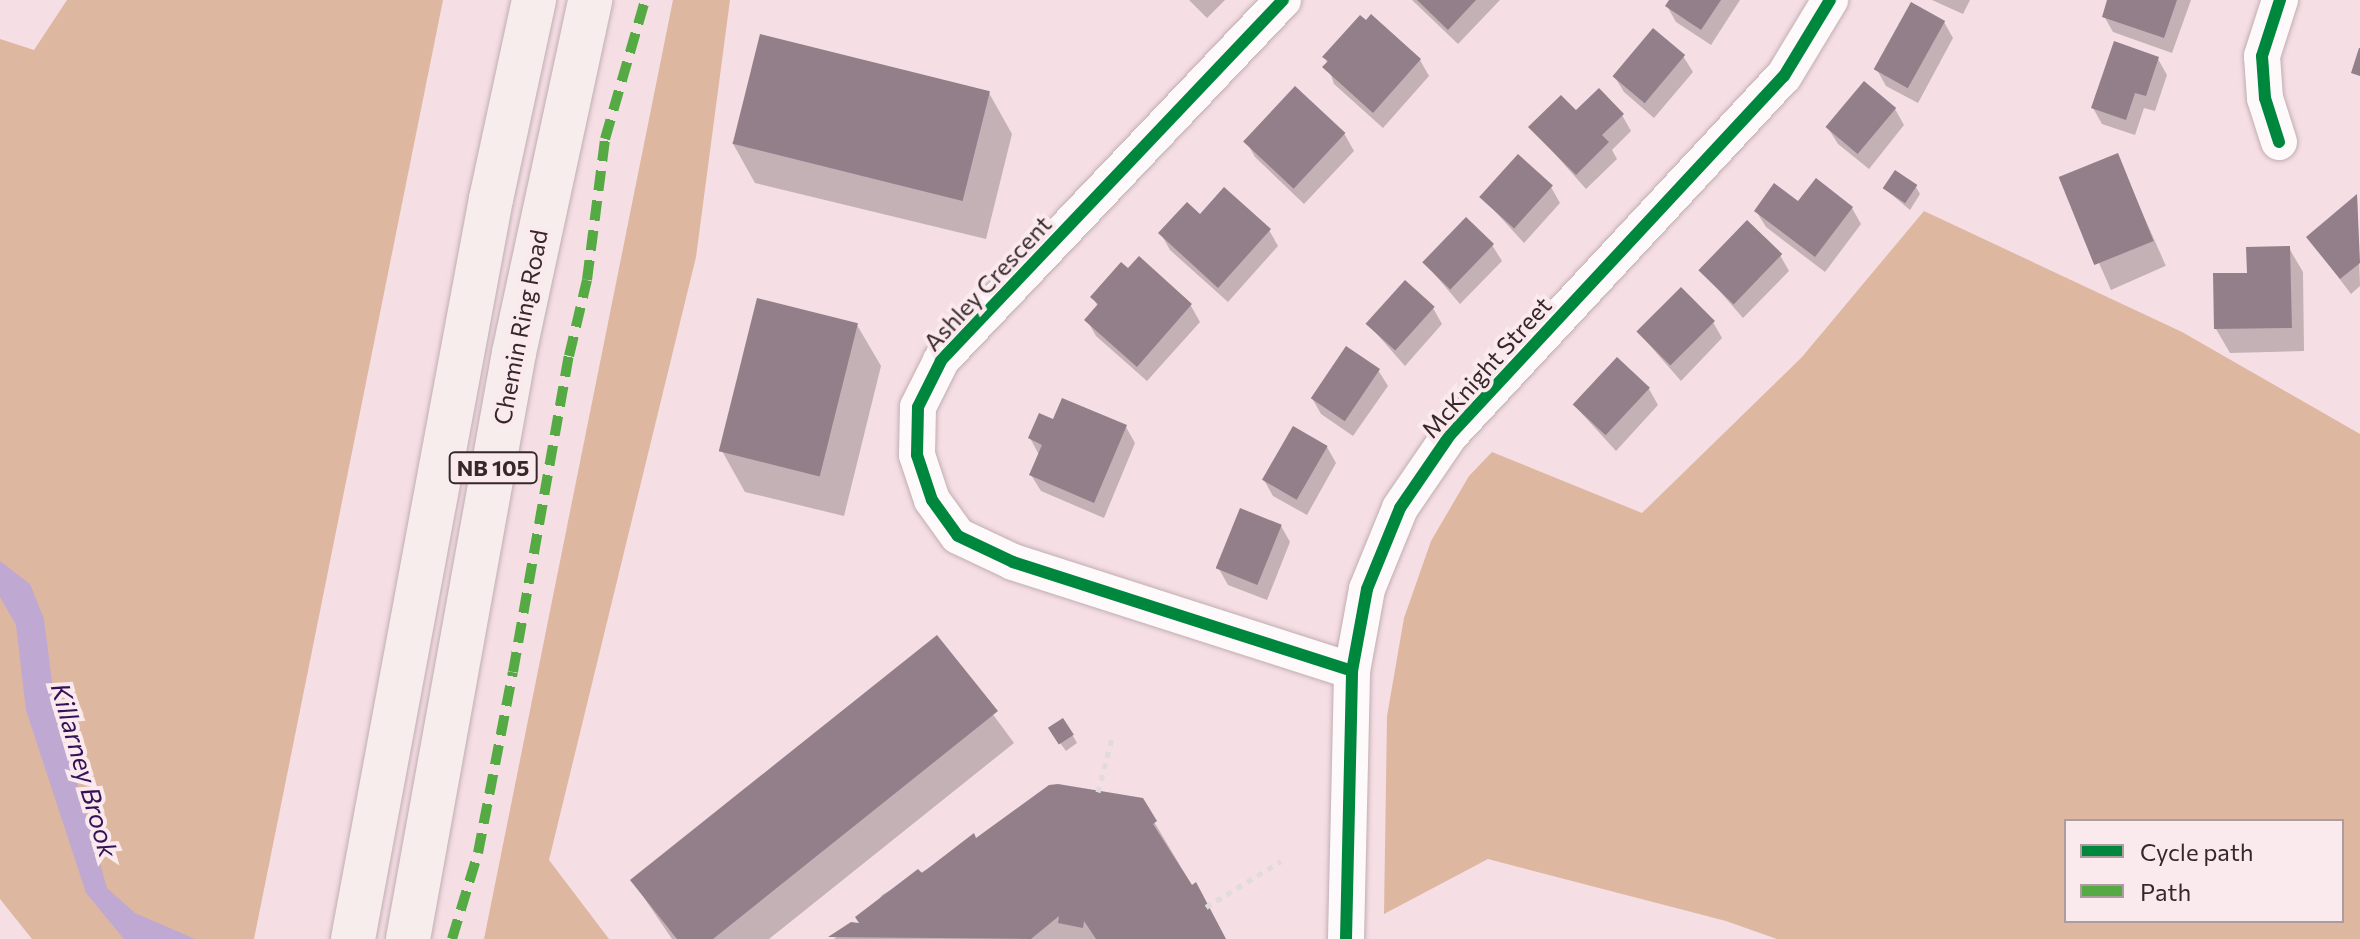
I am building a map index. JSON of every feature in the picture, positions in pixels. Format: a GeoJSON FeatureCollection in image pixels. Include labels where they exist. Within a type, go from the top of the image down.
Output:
{"type":"FeatureCollection","features":[{"type":"Feature","properties":{"kind":"highway","name":"NB 105"},"geometry":{"type":"LineString","coordinates":[[353,939],[491,199],[534,0]]}},
{"type":"Feature","properties":{"kind":"highway","name":"Chemin Ring Road"},"geometry":{"type":"LineString","coordinates":[[408,939],[514,353],[590,0]]}},
{"type":"Feature","properties":{"kind":"street","name":"Ashley Crescent"},"geometry":{"type":"LineString","coordinates":[[1283,0],[941,361],[918,407],[917,455],[932,500],[958,536],[1013,562],[1352,671]]}},
{"type":"Feature","properties":{"kind":"street","name":"McKnight Street"},"geometry":{"type":"LineString","coordinates":[[1346,939],[1352,671],[1367,589],[1400,508],[1450,435],[1784,76],[1830,0]]}},
{"type":"Feature","properties":{"kind":"street"},"geometry":{"type":"LineString","coordinates":[[2279,142],[2265,98],[2262,56],[2280,0]]}},
{"type":"Feature","properties":{"kind":"path"},"geometry":{"type":"LineString","coordinates":[[1098,792],[1113,734]]}},
{"type":"Feature","properties":{"kind":"path"},"geometry":{"type":"LineString","coordinates":[[1206,907],[1281,861]]}},
{"type":"Feature","properties":{"kind":"shaded area"},"geometry":{"type":"Polygon","coordinates":[[[67,0],[443,0],[254,939],[32,939],[0,899],[0,39],[34,50],[67,0]]]}},
{"type":"Feature","properties":{"kind":"shaded area"},"geometry":{"type":"Polygon","coordinates":[[[673,0],[730,0],[696,257],[549,860],[609,939],[484,939],[673,0]]]}},
{"type":"Feature","properties":{"kind":"shaded area"},"geometry":{"type":"Polygon","coordinates":[[[1924,211],[2182,332],[2360,434],[2360,939],[1777,939],[1726,921],[1488,859],[1384,914],[1387,716],[1404,618],[1431,541],[1469,476],[1492,452],[1642,513],[1802,357],[1924,211]]]}},
{"type":"Feature","properties":{"kind":"shaded area"},"geometry":{"type":"Polygon","coordinates":[[[0,561],[30,584],[44,619],[55,705],[107,888],[135,913],[195,939],[124,939],[86,893],[26,710],[16,625],[0,597],[0,561]]]}},
{"type":"Feature","properties":{"kind":"building"},"geometry":{"type":"Polygon","coordinates":[[[1417,0],[1476,0],[1448,30],[1417,0]]]}},
{"type":"Feature","properties":{"kind":"building"},"geometry":{"type":"Polygon","coordinates":[[[1669,0],[1721,0],[1701,30],[1665,6],[1669,0]]]}},
{"type":"Feature","properties":{"kind":"building"},"geometry":{"type":"Polygon","coordinates":[[[2107,0],[2177,0],[2164,38],[2102,17],[2107,0]]]}},
{"type":"Feature","properties":{"kind":"building"},"geometry":{"type":"Polygon","coordinates":[[[1911,2],[1945,21],[1908,88],[1874,69],[1911,2]]]}},
{"type":"Feature","properties":{"kind":"building"},"geometry":{"type":"Polygon","coordinates":[[[1371,14],[1421,59],[1373,113],[1322,67],[1328,61],[1322,57],[1360,15],[1366,20],[1371,14]]]}},
{"type":"Feature","properties":{"kind":"building"},"geometry":{"type":"Polygon","coordinates":[[[1653,28],[1685,55],[1645,103],[1613,76],[1653,28]]]}},
{"type":"Feature","properties":{"kind":"building"},"geometry":{"type":"Polygon","coordinates":[[[760,34],[990,91],[963,201],[733,144],[760,34]]]}},
{"type":"Feature","properties":{"kind":"building"},"geometry":{"type":"Polygon","coordinates":[[[2114,41],[2159,57],[2146,96],[2135,93],[2126,120],[2091,108],[2114,41]]]}},
{"type":"Feature","properties":{"kind":"building"},"geometry":{"type":"Polygon","coordinates":[[[2360,48],[2360,76],[2351,73],[2360,48]]]}},
{"type":"Feature","properties":{"kind":"building"},"geometry":{"type":"Polygon","coordinates":[[[1864,81],[1896,108],[1858,154],[1825,127],[1864,81]]]}},
{"type":"Feature","properties":{"kind":"building"},"geometry":{"type":"Polygon","coordinates":[[[1295,86],[1345,133],[1294,189],[1243,142],[1295,86]]]}},
{"type":"Feature","properties":{"kind":"building"},"geometry":{"type":"Polygon","coordinates":[[[1599,88],[1624,114],[1602,135],[1609,142],[1576,175],[1528,127],[1561,95],[1576,110],[1599,88]]]}},
{"type":"Feature","properties":{"kind":"building"},"geometry":{"type":"Polygon","coordinates":[[[2118,153],[2154,241],[2094,265],[2059,177],[2118,153]]]}},
{"type":"Feature","properties":{"kind":"building"},"geometry":{"type":"Polygon","coordinates":[[[1518,154],[1553,185],[1514,229],[1479,197],[1518,154]]]}},
{"type":"Feature","properties":{"kind":"building"},"geometry":{"type":"Polygon","coordinates":[[[1895,170],[1917,185],[1905,203],[1883,188],[1895,170]]]}},
{"type":"Feature","properties":{"kind":"building"},"geometry":{"type":"Polygon","coordinates":[[[1816,178],[1853,207],[1815,257],[1754,211],[1774,183],[1798,201],[1816,178]]]}},
{"type":"Feature","properties":{"kind":"building"},"geometry":{"type":"Polygon","coordinates":[[[1224,187],[1271,229],[1218,288],[1158,233],[1187,202],[1200,214],[1224,187]]]}},
{"type":"Feature","properties":{"kind":"building"},"geometry":{"type":"Polygon","coordinates":[[[2357,194],[2360,263],[2340,279],[2306,237],[2357,194]]]}},
{"type":"Feature","properties":{"kind":"building"},"geometry":{"type":"Polygon","coordinates":[[[1466,217],[1494,244],[1450,289],[1422,262],[1466,217]]]}},
{"type":"Feature","properties":{"kind":"building"},"geometry":{"type":"Polygon","coordinates":[[[1747,220],[1782,254],[1734,304],[1698,270],[1747,220]]]}},
{"type":"Feature","properties":{"kind":"building"},"geometry":{"type":"Polygon","coordinates":[[[2290,246],[2292,328],[2214,329],[2213,273],[2247,273],[2246,247],[2290,246]]]}},
{"type":"Feature","properties":{"kind":"building"},"geometry":{"type":"Polygon","coordinates":[[[1139,256],[1192,304],[1137,367],[1084,320],[1098,304],[1090,297],[1121,262],[1128,268],[1139,256]]]}},
{"type":"Feature","properties":{"kind":"building"},"geometry":{"type":"Polygon","coordinates":[[[1405,280],[1435,307],[1395,351],[1366,324],[1405,280]]]}},
{"type":"Feature","properties":{"kind":"building"},"geometry":{"type":"Polygon","coordinates":[[[1681,287],[1715,321],[1670,365],[1636,332],[1681,287]]]}},
{"type":"Feature","properties":{"kind":"building"},"geometry":{"type":"Polygon","coordinates":[[[757,298],[858,323],[820,476],[719,451],[757,298]]]}},
{"type":"Feature","properties":{"kind":"building"},"geometry":{"type":"Polygon","coordinates":[[[1346,346],[1380,369],[1345,421],[1311,398],[1346,346]]]}},
{"type":"Feature","properties":{"kind":"building"},"geometry":{"type":"Polygon","coordinates":[[[1617,357],[1650,388],[1606,435],[1573,405],[1617,357]]]}},
{"type":"Feature","properties":{"kind":"building"},"geometry":{"type":"Polygon","coordinates":[[[1062,398],[1127,425],[1094,503],[1029,475],[1042,445],[1028,438],[1039,413],[1053,419],[1062,398]]]}},
{"type":"Feature","properties":{"kind":"building"},"geometry":{"type":"Polygon","coordinates":[[[1293,426],[1328,446],[1297,500],[1262,480],[1293,426]]]}},
{"type":"Feature","properties":{"kind":"building"},"geometry":{"type":"Polygon","coordinates":[[[1240,508],[1282,525],[1257,585],[1216,568],[1240,508]]]}},
{"type":"Feature","properties":{"kind":"building"},"geometry":{"type":"Polygon","coordinates":[[[937,635],[998,711],[713,939],[677,939],[630,880],[937,635]]]}},
{"type":"Feature","properties":{"kind":"building"},"geometry":{"type":"Polygon","coordinates":[[[1063,718],[1074,735],[1059,745],[1048,728],[1063,718]]]}},
{"type":"Feature","properties":{"kind":"building"},"geometry":{"type":"Polygon","coordinates":[[[1049,785],[1143,798],[1157,821],[1153,824],[1192,885],[1196,882],[1226,939],[1096,939],[1084,921],[1083,928],[1058,923],[1059,916],[1031,939],[828,937],[851,922],[859,923],[855,917],[918,869],[922,873],[974,833],[976,838],[1049,785]]]}},
{"type":"Feature","properties":{"kind":"marked path"},"geometry":{"type":"LineString","coordinates":[[452,939],[478,853],[513,672],[569,356],[587,280],[605,139],[645,0]]}},
{"type":"Feature","properties":{"kind":"cycle path"},"geometry":{"type":"LineString","coordinates":[[1283,0],[941,361],[918,407],[917,455],[932,500],[958,536],[1013,562],[1352,671]]}},
{"type":"Feature","properties":{"kind":"cycle path"},"geometry":{"type":"LineString","coordinates":[[1346,939],[1352,671],[1367,589],[1400,508],[1450,435],[1784,76],[1830,0]]}},
{"type":"Feature","properties":{"kind":"cycle path"},"geometry":{"type":"LineString","coordinates":[[2279,142],[2265,98],[2262,56],[2280,0]]}},
{"type":"Feature","properties":{"kind":"water label","name":"Killarney Brook"},"geometry":{"type":"Point","coordinates":[85,770]}}]}
